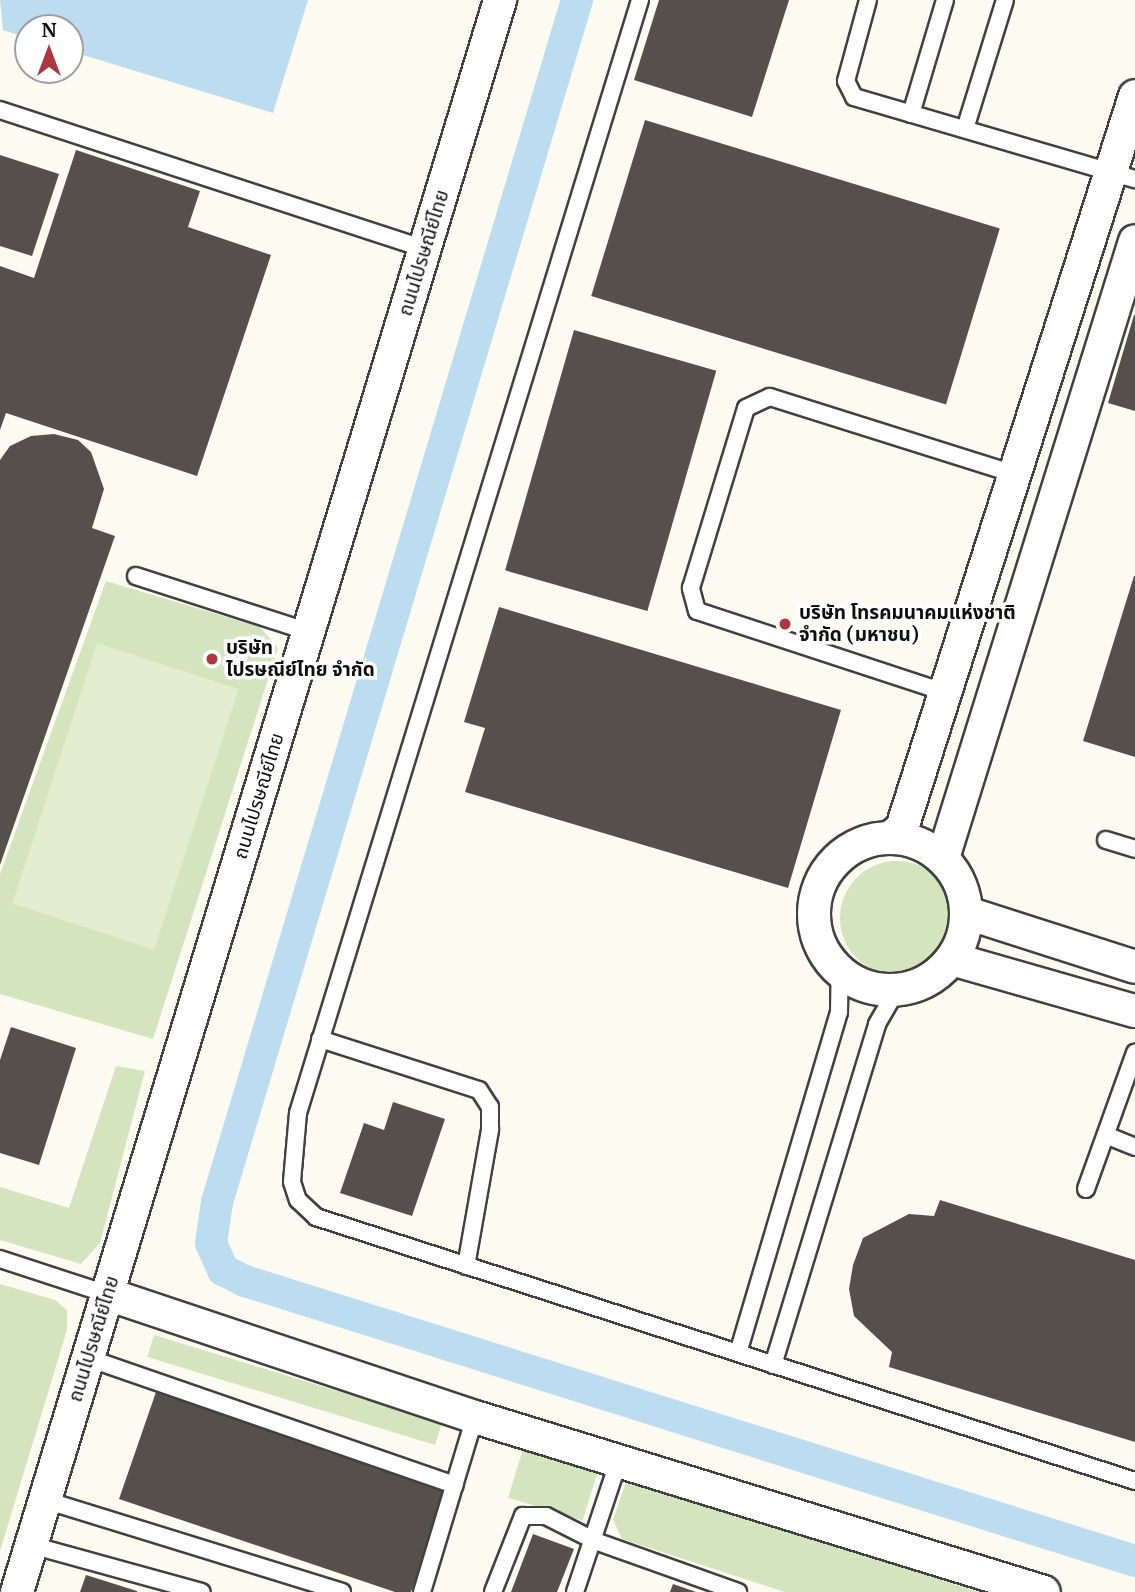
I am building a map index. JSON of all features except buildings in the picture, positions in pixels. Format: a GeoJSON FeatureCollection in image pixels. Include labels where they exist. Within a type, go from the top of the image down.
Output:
{"type":"FeatureCollection","features":[{"type":"Feature","properties":{"kind":"street","name":"ถนนไปรษณีย์ไทย"},"geometry":{"type":"LineString","coordinates":[[17,1592],[500,0]]}},
{"type":"Feature","properties":{"kind":"street"},"geometry":{"type":"LineString","coordinates":[[891,837],[943,858],[961,883],[967,914],[952,959],[928,981],[897,990],[867,987],[840,972],[821,948],[816,928],[818,887],[834,861],[852,849],[891,837],[902,828],[1014,474],[1123,176],[1135,96]]}},
{"type":"Feature","properties":{"kind":"street"},"geometry":{"type":"LineString","coordinates":[[943,858],[1135,241]]}},
{"type":"Feature","properties":{"kind":"street"},"geometry":{"type":"LineString","coordinates":[[967,914],[1135,967]]}},
{"type":"Feature","properties":{"kind":"street"},"geometry":{"type":"LineString","coordinates":[[952,959],[1135,1011]]}},
{"type":"Feature","properties":{"kind":"street"},"geometry":{"type":"LineString","coordinates":[[107,1294],[475,1418],[619,1460],[1026,1589]]}},
{"type":"Feature","properties":{"kind":"lane"},"geometry":{"type":"LineString","coordinates":[[640,0],[320,1040],[290,1152],[298,1200],[316,1217],[1135,1480]]}},
{"type":"Feature","properties":{"kind":"lane"},"geometry":{"type":"LineString","coordinates":[[868,0],[846,91],[911,114],[1123,176]]}},
{"type":"Feature","properties":{"kind":"lane"},"geometry":{"type":"LineString","coordinates":[[911,114],[945,0]]}},
{"type":"Feature","properties":{"kind":"lane"},"geometry":{"type":"LineString","coordinates":[[965,130],[1005,0]]}},
{"type":"Feature","properties":{"kind":"lane"},"geometry":{"type":"LineString","coordinates":[[0,110],[425,248]]}},
{"type":"Feature","properties":{"kind":"lane"},"geometry":{"type":"LineString","coordinates":[[944,692],[697,611],[691,588],[746,408],[770,397],[1014,474]]}},
{"type":"Feature","properties":{"kind":"lane"},"geometry":{"type":"LineString","coordinates":[[136,576],[309,632]]}},
{"type":"Feature","properties":{"kind":"lane"},"geometry":{"type":"LineString","coordinates":[[1106,840],[1135,849]]}},
{"type":"Feature","properties":{"kind":"lane"},"geometry":{"type":"LineString","coordinates":[[738,1353],[839,1012],[840,972]]}},
{"type":"Feature","properties":{"kind":"lane"},"geometry":{"type":"LineString","coordinates":[[773,1365],[877,1024],[897,990]]}},
{"type":"Feature","properties":{"kind":"lane"},"geometry":{"type":"LineString","coordinates":[[320,1040],[479,1090],[490,1107],[490,1129],[466,1266]]}},
{"type":"Feature","properties":{"kind":"lane"},"geometry":{"type":"LineString","coordinates":[[1086,1189],[1108,1136],[1135,1053]]}},
{"type":"Feature","properties":{"kind":"lane"},"geometry":{"type":"LineString","coordinates":[[1108,1136],[1135,1147]]}},
{"type":"Feature","properties":{"kind":"lane"},"geometry":{"type":"LineString","coordinates":[[0,1259],[107,1294]]}},
{"type":"Feature","properties":{"kind":"lane"},"geometry":{"type":"LineString","coordinates":[[88,1358],[455,1485]]}},
{"type":"Feature","properties":{"kind":"lane"},"geometry":{"type":"LineString","coordinates":[[422,1592],[475,1418]]}},
{"type":"Feature","properties":{"kind":"lane"},"geometry":{"type":"LineString","coordinates":[[575,1592],[595,1541],[619,1460]]}},
{"type":"Feature","properties":{"kind":"lane"},"geometry":{"type":"LineString","coordinates":[[45,1500],[342,1592]]}},
{"type":"Feature","properties":{"kind":"lane"},"geometry":{"type":"LineString","coordinates":[[493,1592],[523,1516],[546,1516],[595,1541],[738,1592]]}},
{"type":"Feature","properties":{"kind":"lane"},"geometry":{"type":"LineString","coordinates":[[31,1545],[202,1592]]}},
{"type":"Feature","properties":{"kind":"green space"},"geometry":{"type":"Polygon","coordinates":[[[106,581],[260,627],[278,648],[153,1039],[0,994],[0,874],[106,581]]]}},
{"type":"Feature","properties":{"kind":"green space"},"geometry":{"type":"Polygon","coordinates":[[[97,643],[239,689],[154,950],[12,904],[97,643]]]}},
{"type":"Feature","properties":{"kind":"green space"},"geometry":{"type":"Polygon","coordinates":[[[897,861],[919,866],[937,878],[949,896],[954,918],[949,940],[937,958],[919,970],[897,975],[875,970],[857,958],[845,940],[840,918],[845,896],[857,878],[875,866],[897,861]]]}},
{"type":"Feature","properties":{"kind":"green space"},"geometry":{"type":"Polygon","coordinates":[[[116,1066],[145,1071],[100,1243],[81,1264],[0,1240],[0,1187],[69,1208],[116,1066]]]}},
{"type":"Feature","properties":{"kind":"green space"},"geometry":{"type":"Polygon","coordinates":[[[0,1284],[55,1300],[67,1310],[67,1330],[0,1551],[0,1284]]]}},
{"type":"Feature","properties":{"kind":"green space"},"geometry":{"type":"Polygon","coordinates":[[[154,1335],[442,1423],[435,1445],[147,1357],[154,1335]]]}},
{"type":"Feature","properties":{"kind":"green space"},"geometry":{"type":"Polygon","coordinates":[[[523,1449],[598,1472],[583,1521],[508,1498],[523,1449]]]}},
{"type":"Feature","properties":{"kind":"green space"},"geometry":{"type":"Polygon","coordinates":[[[627,1479],[979,1592],[785,1592],[622,1539],[613,1520],[627,1479]]]}},
{"type":"Feature","properties":{"kind":"water"},"geometry":{"type":"Polygon","coordinates":[[[0,0],[308,0],[273,113],[84,55],[84,14],[14,14],[14,34],[3,30],[0,0]]]}},
{"type":"Feature","properties":{"kind":"waterway"},"geometry":{"type":"LineString","coordinates":[[577,0],[217,1202],[211,1243],[223,1270],[245,1281],[1135,1561]]}},
{"type":"Feature","properties":{"kind":"place","name":"บริษัท โทรคมนาคมแห่งชาติ จำกัด (มหาชน)"},"geometry":{"type":"Point","coordinates":[785,624]}},
{"type":"Feature","properties":{"kind":"place","name":"บริษัท ไปรษณีย์ไทย จำกัด"},"geometry":{"type":"Point","coordinates":[212,659]}}]}
